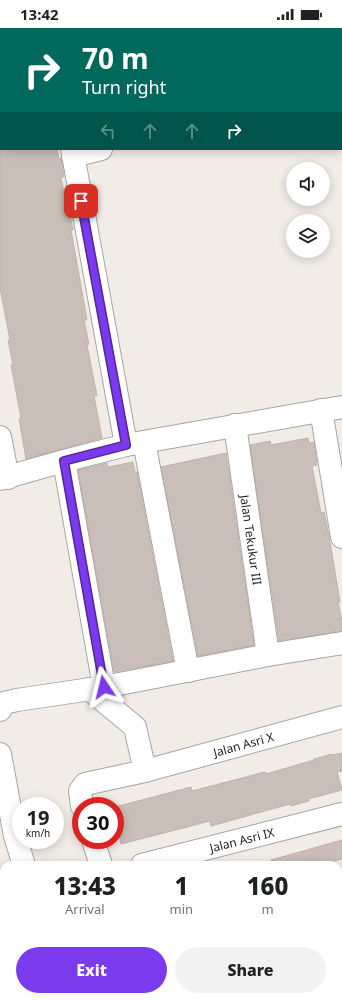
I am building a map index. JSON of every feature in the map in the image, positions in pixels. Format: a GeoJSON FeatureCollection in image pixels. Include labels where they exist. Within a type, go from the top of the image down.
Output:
{"type":"FeatureCollection","features":[{"type":"Feature","properties":{"kind":"street"},"geometry":{"type":"LineString","coordinates":[[91,150],[72,152],[135,443],[188,671]]}},
{"type":"Feature","properties":{"kind":"street"},"geometry":{"type":"LineString","coordinates":[[0,437],[4,478],[135,443],[332,409],[342,537]]}},
{"type":"Feature","properties":{"kind":"street","name":"Jalan Tekukur III"},"geometry":{"type":"LineString","coordinates":[[235,425],[268,655]]}},
{"type":"Feature","properties":{"kind":"street"},"geometry":{"type":"LineString","coordinates":[[64,461],[97,688],[135,727],[145,771]]}},
{"type":"Feature","properties":{"kind":"street"},"geometry":{"type":"LineString","coordinates":[[1,699],[17,700],[97,688],[268,655],[342,643]]}},
{"type":"Feature","properties":{"kind":"street","name":"Jalan Asri X"},"geometry":{"type":"LineString","coordinates":[[81,797],[80,791],[85,784],[145,771],[342,717]]}},
{"type":"Feature","properties":{"kind":"street"},"geometry":{"type":"LineString","coordinates":[[0,754],[8,838],[22,861]]}},
{"type":"Feature","properties":{"kind":"street","name":"Jalan Asri IX"},"geometry":{"type":"LineString","coordinates":[[158,861],[342,814]]}},
{"type":"Feature","properties":{"kind":"street"},"geometry":{"type":"LineString","coordinates":[[96,849],[100,861]]}},
{"type":"Feature","properties":{"kind":"building"},"geometry":{"type":"Polygon","coordinates":[[[0,150],[57,150],[59,159],[61,158],[64,177],[61,177],[67,212],[69,212],[73,230],[71,230],[87,320],[84,320],[89,344],[87,345],[97,396],[94,396],[102,438],[26,459],[19,419],[21,418],[11,365],[13,365],[8,340],[10,340],[0,288],[0,150]]]}},
{"type":"Feature","properties":{"kind":"building"},"geometry":{"type":"Polygon","coordinates":[[[308,438],[309,443],[314,442],[317,465],[312,466],[321,513],[324,512],[329,536],[340,602],[338,602],[342,621],[342,631],[279,641],[250,445],[270,441],[271,445],[308,438]]]}},
{"type":"Feature","properties":{"kind":"building"},"geometry":{"type":"Polygon","coordinates":[[[226,453],[254,645],[198,656],[161,467],[226,453]]]}},
{"type":"Feature","properties":{"kind":"building"},"geometry":{"type":"Polygon","coordinates":[[[133,462],[135,472],[137,472],[173,661],[114,672],[78,470],[107,463],[108,467],[133,462]]]}},
{"type":"Feature","properties":{"kind":"building"},"geometry":{"type":"Polygon","coordinates":[[[342,753],[342,771],[337,772],[342,790],[308,799],[309,801],[291,806],[290,804],[211,826],[210,821],[124,843],[124,805],[191,787],[192,791],[265,772],[266,774],[342,753]]]}},
{"type":"Feature","properties":{"kind":"building"},"geometry":{"type":"Polygon","coordinates":[[[342,840],[342,859],[334,861],[271,860],[342,840]]]}},
{"type":"Feature","properties":{"kind":"route"},"geometry":{"type":"LineString","coordinates":[[81,201],[126,445],[64,461],[104,687]]}}]}
